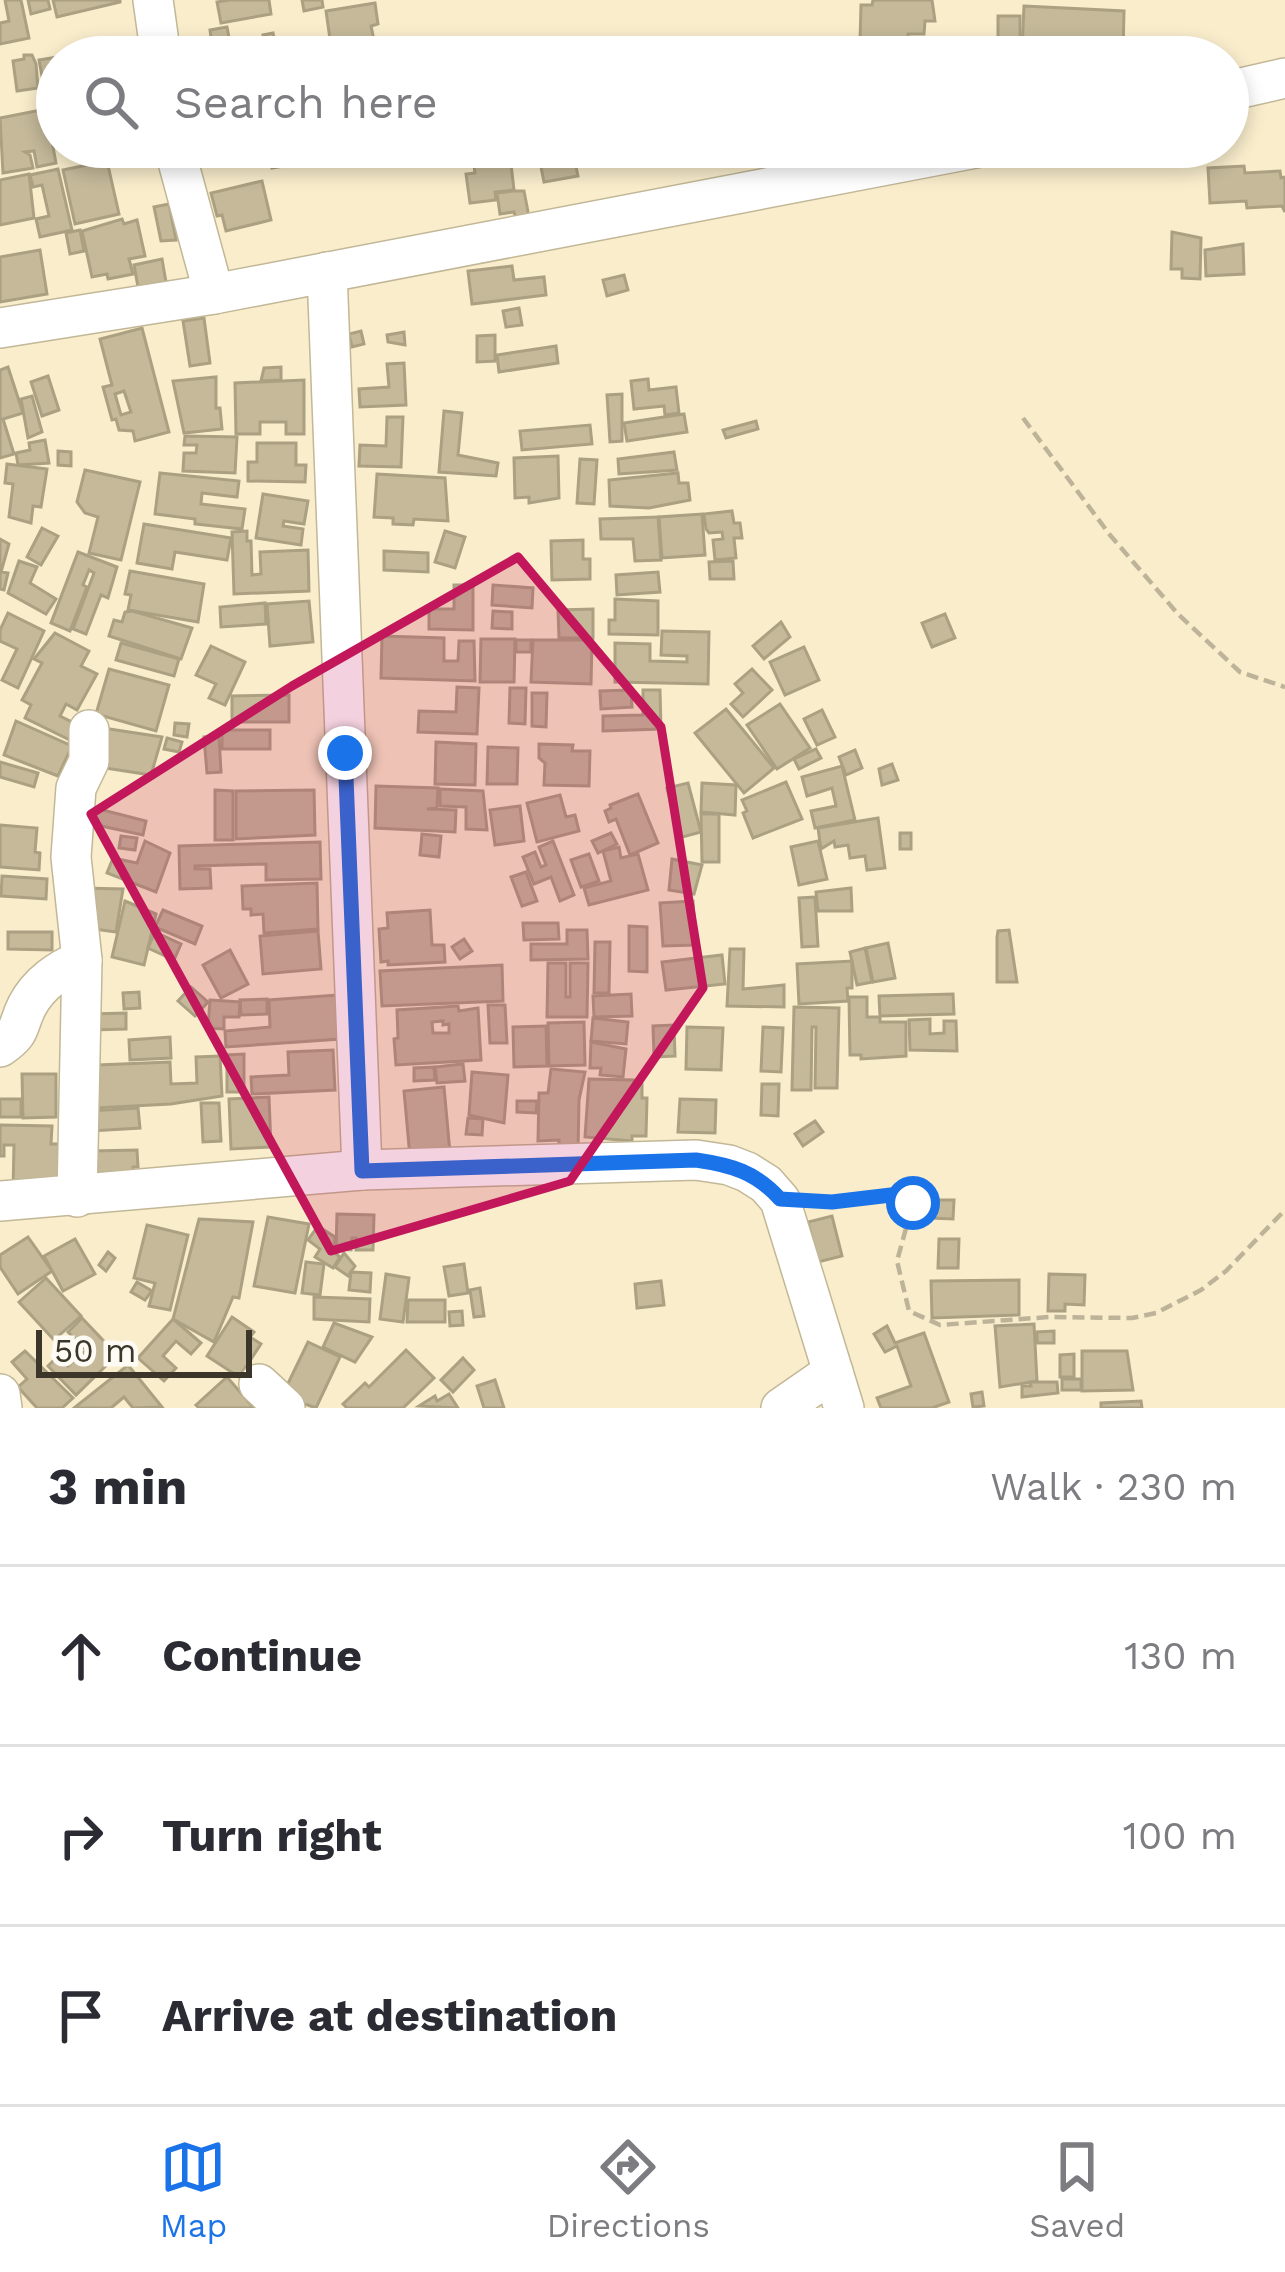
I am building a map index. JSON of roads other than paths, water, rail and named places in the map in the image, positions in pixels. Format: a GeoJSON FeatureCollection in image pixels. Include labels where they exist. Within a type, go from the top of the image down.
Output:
{"type":"FeatureCollection","features":[{"type":"Feature","properties":{"kind":"street"},"geometry":{"type":"LineString","coordinates":[[153,0],[158,36]]}},
{"type":"Feature","properties":{"kind":"street"},"geometry":{"type":"LineString","coordinates":[[1249,86],[1285,78]]}},
{"type":"Feature","properties":{"kind":"street"},"geometry":{"type":"LineString","coordinates":[[180,168],[214,294]]}},
{"type":"Feature","properties":{"kind":"street"},"geometry":{"type":"LineString","coordinates":[[0,328],[214,294],[871,168]]}},
{"type":"Feature","properties":{"kind":"street"},"geometry":{"type":"LineString","coordinates":[[327,272],[362,1171]]}},
{"type":"Feature","properties":{"kind":"street"},"geometry":{"type":"LineString","coordinates":[[77,1197],[82,960],[71,857],[76,788],[89,761],[89,730]]}},
{"type":"Feature","properties":{"kind":"street"},"geometry":{"type":"LineString","coordinates":[[0,1047],[18,1034],[27,1006],[41,986],[82,960]]}},
{"type":"Feature","properties":{"kind":"street"},"geometry":{"type":"LineString","coordinates":[[0,1201],[362,1171],[696,1160],[747,1172],[780,1199],[839,1390],[781,1408]]}},
{"type":"Feature","properties":{"kind":"street"},"geometry":{"type":"LineString","coordinates":[[0,1394],[2,1408]]}}]}
